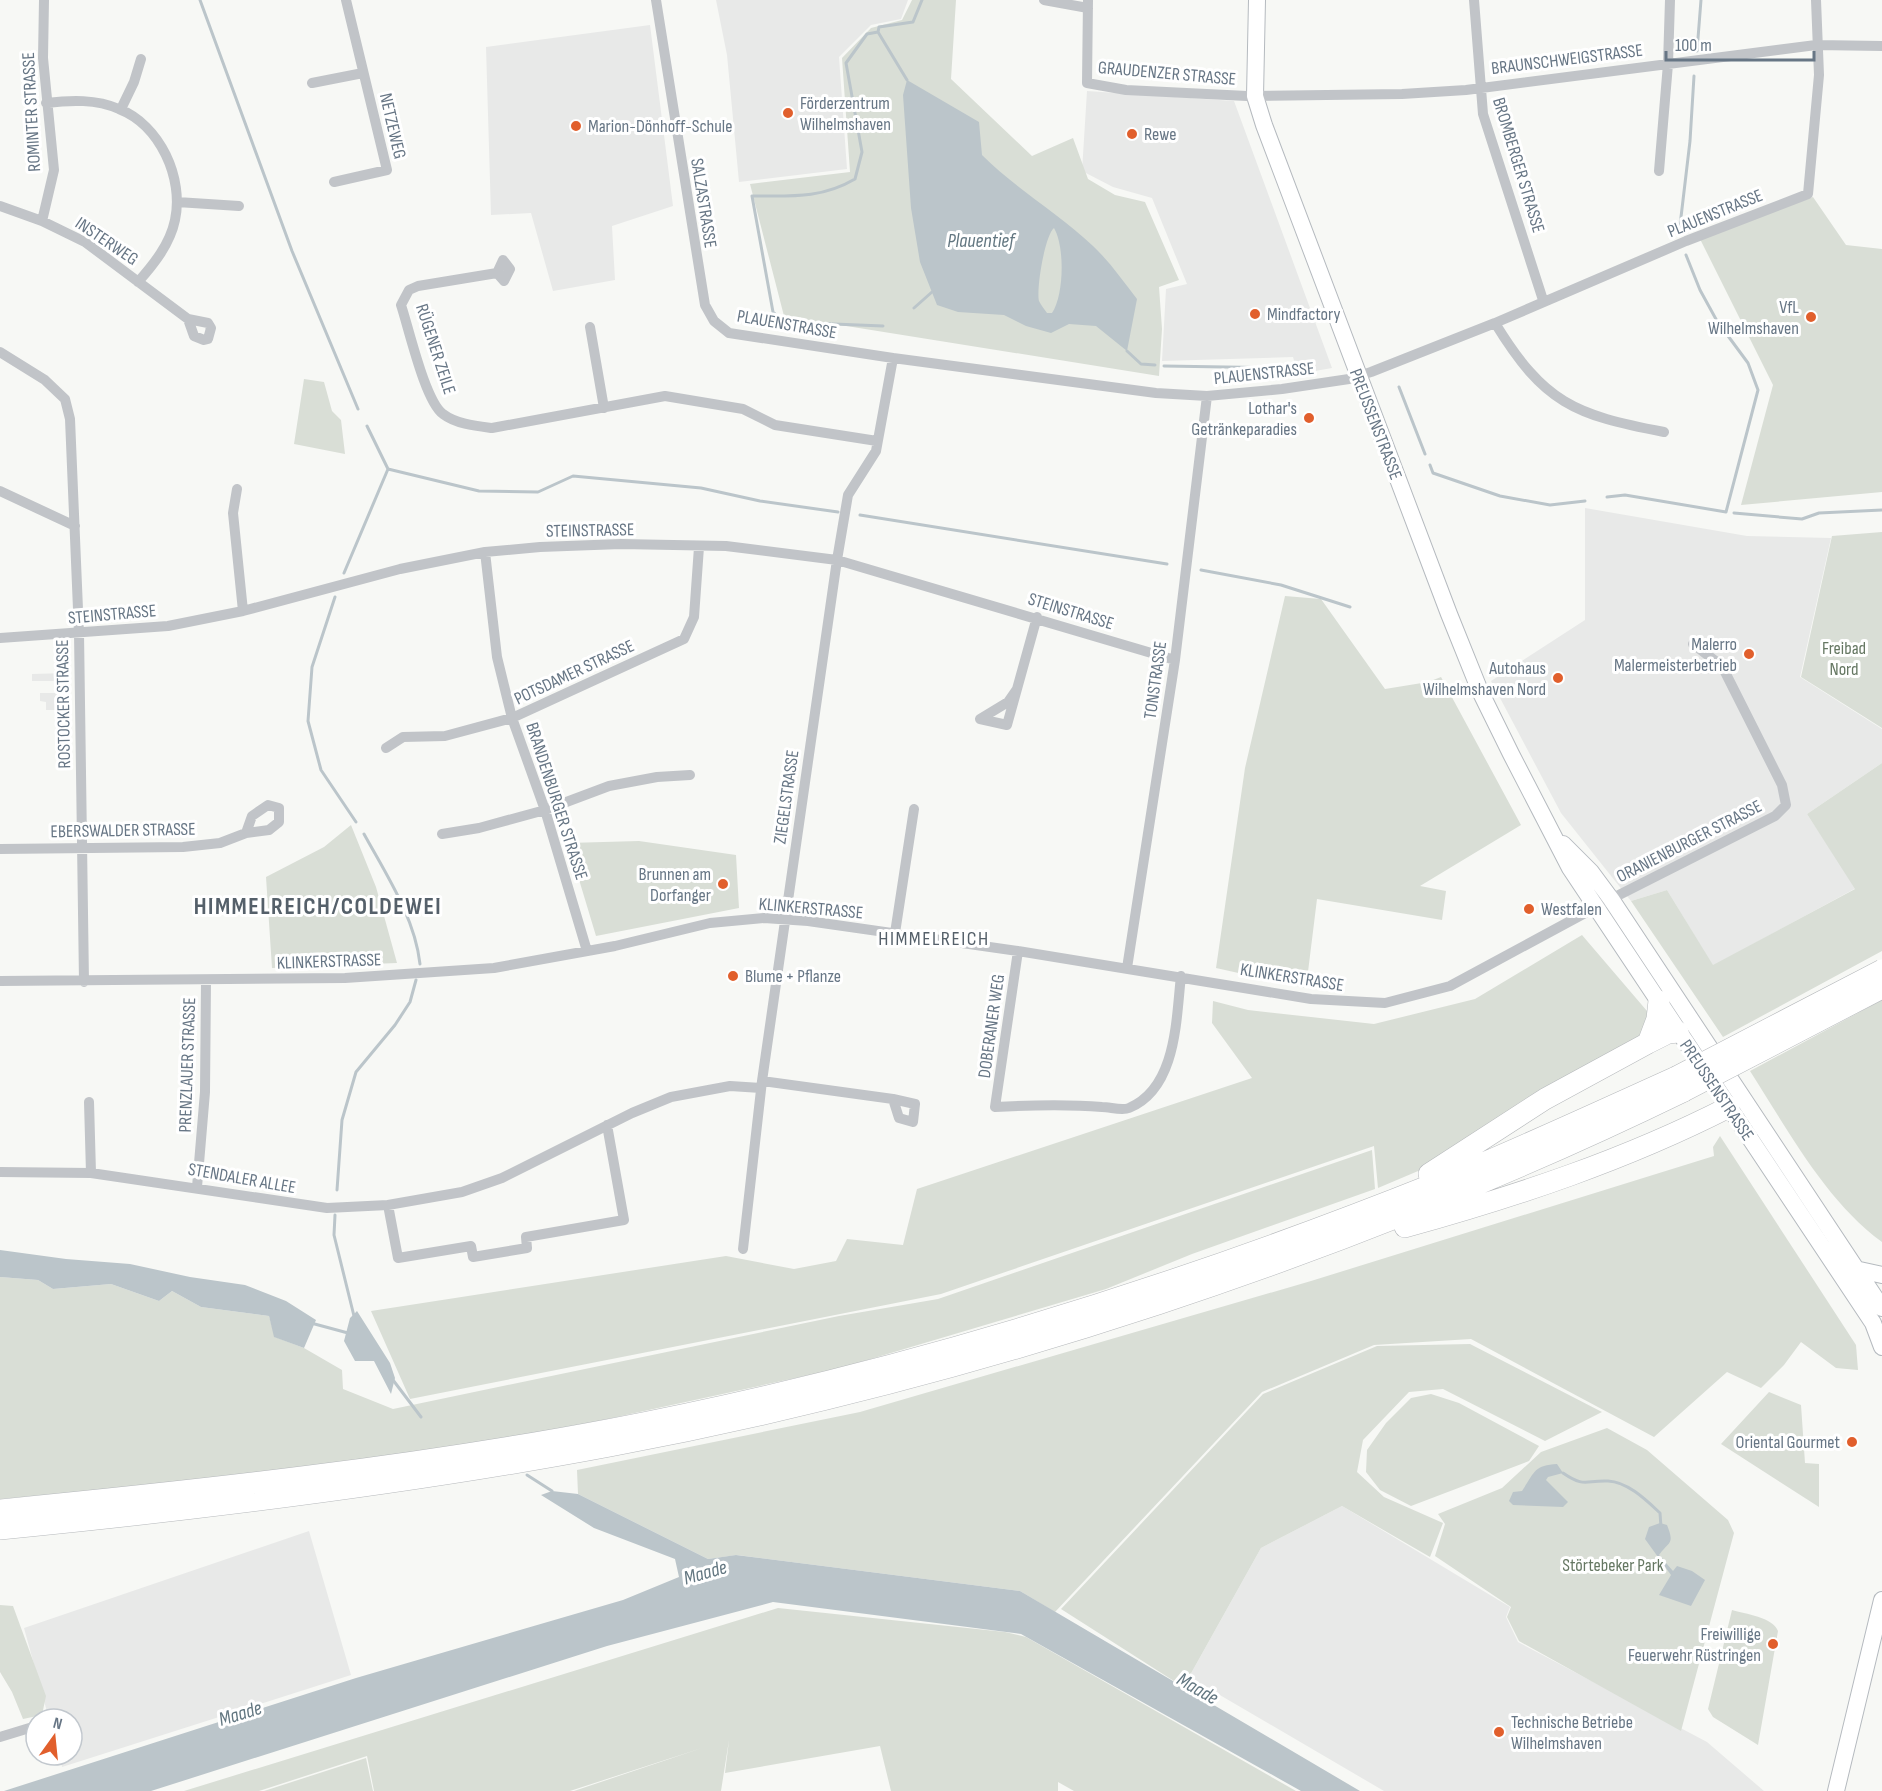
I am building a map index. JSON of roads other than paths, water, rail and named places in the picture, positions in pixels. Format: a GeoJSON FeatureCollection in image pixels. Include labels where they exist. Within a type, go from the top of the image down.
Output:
{"type":"FeatureCollection","features":[{"type":"Feature","properties":{"kind":"highway"},"geometry":{"type":"LineString","coordinates":[[0,1510],[358,1471],[608,1430],[741,1402],[954,1347],[1146,1289],[1364,1211],[1680,1084],[1882,970]]}},
{"type":"Feature","properties":{"kind":"highway"},"geometry":{"type":"LineString","coordinates":[[0,1528],[229,1505],[374,1486],[601,1448],[742,1419],[859,1390],[1040,1339],[1240,1275],[1492,1179],[1680,1084],[1882,988]]}},
{"type":"Feature","properties":{"kind":"highway"},"geometry":{"type":"LineString","coordinates":[[1648,1043],[1659,1001]]}},
{"type":"Feature","properties":{"kind":"highway"},"geometry":{"type":"LineString","coordinates":[[1364,1211],[1384,1195],[1447,1164],[1514,1116],[1648,1043],[1668,1033],[1678,1032]]}},
{"type":"Feature","properties":{"kind":"highway"},"geometry":{"type":"LineString","coordinates":[[1348,1235],[1379,1234],[1523,1193],[1649,1145],[1733,1098]]}},
{"type":"Feature","properties":{"kind":"main road","name":"PREUSSENSTRASSE"},"geometry":{"type":"LineString","coordinates":[[1257,0],[1255,96],[1285,187],[1480,691],[1565,861],[1603,903],[1701,1034],[1733,1098],[1877,1327],[1882,1347]]}},
{"type":"Feature","properties":{"kind":"main road","name":"PREUSSENSTRASSE"},"geometry":{"type":"LineString","coordinates":[[1603,903],[1678,1032],[1733,1098],[1882,1308]]}},
{"type":"Feature","properties":{"kind":"main road"},"geometry":{"type":"LineString","coordinates":[[1678,1032],[1701,1034]]}},
{"type":"Feature","properties":{"kind":"main road"},"geometry":{"type":"LineString","coordinates":[[1856,1269],[1882,1275]]}},
{"type":"Feature","properties":{"kind":"main road"},"geometry":{"type":"LineString","coordinates":[[1836,1791],[1882,1600]]}},
{"type":"Feature","properties":{"kind":"main road"},"geometry":{"type":"LineString","coordinates":[[1869,1660],[1882,1632]]}},
{"type":"Feature","properties":{"kind":"street","name":"ROMINTER STRASSE"},"geometry":{"type":"LineString","coordinates":[[42,221],[54,170],[43,58],[44,0]]}},
{"type":"Feature","properties":{"kind":"street","name":"NETZEWEG"},"geometry":{"type":"LineString","coordinates":[[333,182],[387,170],[346,0]]}},
{"type":"Feature","properties":{"kind":"street","name":"SALZASTRASSE"},"geometry":{"type":"LineString","coordinates":[[656,0],[705,305]]}},
{"type":"Feature","properties":{"kind":"street"},"geometry":{"type":"LineString","coordinates":[[1044,0],[1088,4]]}},
{"type":"Feature","properties":{"kind":"street","name":"BROMBERGER STRASSE"},"geometry":{"type":"LineString","coordinates":[[1474,0],[1483,114],[1543,300]]}},
{"type":"Feature","properties":{"kind":"street"},"geometry":{"type":"LineString","coordinates":[[1659,171],[1668,64],[1670,0]]}},
{"type":"Feature","properties":{"kind":"street"},"geometry":{"type":"LineString","coordinates":[[1816,0],[1816,45]]}},
{"type":"Feature","properties":{"kind":"street","name":"GRAUDENZER STRASSE"},"geometry":{"type":"LineString","coordinates":[[1088,4],[1087,83],[1126,90],[1255,96]]}},
{"type":"Feature","properties":{"kind":"street","name":"PLAUENSTRASSE"},"geometry":{"type":"LineString","coordinates":[[705,305],[714,321],[729,333],[893,358],[1156,393],[1207,396],[1282,389],[1359,376],[1495,323],[1543,300],[1808,194],[1819,75],[1816,45]]}},
{"type":"Feature","properties":{"kind":"street","name":"BRAUNSCHWEIGSTRASSE"},"geometry":{"type":"LineString","coordinates":[[1255,96],[1402,94],[1466,90],[1479,86],[1816,45],[1882,46]]}},
{"type":"Feature","properties":{"kind":"street"},"geometry":{"type":"LineString","coordinates":[[121,109],[134,82],[141,59]]}},
{"type":"Feature","properties":{"kind":"street","name":"NETZEWEG"},"geometry":{"type":"LineString","coordinates":[[312,83],[363,73]]}},
{"type":"Feature","properties":{"kind":"street"},"geometry":{"type":"LineString","coordinates":[[46,103],[68,100],[95,102],[121,109],[145,127],[164,150],[174,174],[177,202],[175,221],[165,247],[138,282]]}},
{"type":"Feature","properties":{"kind":"street"},"geometry":{"type":"LineString","coordinates":[[177,202],[239,206]]}},
{"type":"Feature","properties":{"kind":"street","name":"INSTERWEG"},"geometry":{"type":"LineString","coordinates":[[0,206],[42,221],[85,242],[188,319]]}},
{"type":"Feature","properties":{"kind":"street","name":"RÜGENER ZEILE"},"geometry":{"type":"LineString","coordinates":[[497,273],[418,286],[409,290],[401,305],[431,400],[443,414],[471,426],[492,428],[665,396],[743,409],[775,425],[877,441]]}},
{"type":"Feature","properties":{"kind":"street"},"geometry":{"type":"LineString","coordinates":[[1495,323],[1513,352],[1547,391],[1580,412],[1614,423],[1664,432]]}},
{"type":"Feature","properties":{"kind":"street"},"geometry":{"type":"LineString","coordinates":[[590,327],[604,408]]}},
{"type":"Feature","properties":{"kind":"street","name":"ROSTOCKER STRASSE"},"geometry":{"type":"LineString","coordinates":[[0,352],[45,381],[64,399],[70,419],[79,633],[84,982]]}},
{"type":"Feature","properties":{"kind":"street","name":"ZIEGELSTRASSE"},"geometry":{"type":"LineString","coordinates":[[743,1249],[761,1085],[837,560],[848,495],[876,450],[893,358]]}},
{"type":"Feature","properties":{"kind":"street","name":"TONSTRASSE"},"geometry":{"type":"LineString","coordinates":[[1127,968],[1175,660],[1207,396]]}},
{"type":"Feature","properties":{"kind":"street"},"geometry":{"type":"LineString","coordinates":[[237,489],[233,513],[243,611]]}},
{"type":"Feature","properties":{"kind":"street"},"geometry":{"type":"LineString","coordinates":[[0,491],[75,526]]}},
{"type":"Feature","properties":{"kind":"street","name":"STEINSTRASSE"},"geometry":{"type":"LineString","coordinates":[[0,638],[168,626],[243,611],[400,569],[485,552],[621,544],[726,546],[837,560],[1037,617],[1175,660]]}},
{"type":"Feature","properties":{"kind":"street","name":"POTSDAMER STRASSE"},"geometry":{"type":"LineString","coordinates":[[386,748],[403,737],[445,736],[512,718],[684,639],[694,617],[699,547]]}},
{"type":"Feature","properties":{"kind":"street","name":"BRANDENBURGER STRASSE"},"geometry":{"type":"LineString","coordinates":[[485,552],[497,657],[512,718],[544,810],[587,951]]}},
{"type":"Feature","properties":{"kind":"street"},"geometry":{"type":"LineString","coordinates":[[1017,689],[1037,617]]}},
{"type":"Feature","properties":{"kind":"street","name":"ORANIENBURGER STRASSE"},"geometry":{"type":"LineString","coordinates":[[1603,903],[1775,816],[1786,805],[1782,785],[1722,666],[1693,644]]}},
{"type":"Feature","properties":{"kind":"street"},"geometry":{"type":"LineString","coordinates":[[442,834],[479,828],[544,810],[609,786],[657,777],[690,775]]}},
{"type":"Feature","properties":{"kind":"street"},"geometry":{"type":"LineString","coordinates":[[895,933],[914,809]]}},
{"type":"Feature","properties":{"kind":"street","name":"EBERSWALDER STRASSE"},"geometry":{"type":"LineString","coordinates":[[0,849],[183,847],[220,843],[246,833]]}},
{"type":"Feature","properties":{"kind":"street","name":"KLINKERSTRASSE"},"geometry":{"type":"LineString","coordinates":[[0,981],[206,980],[418,974],[494,968],[587,951],[710,923],[785,918],[1181,976],[1311,999],[1385,1003],[1450,986],[1523,949],[1603,903]]}},
{"type":"Feature","properties":{"kind":"street","name":"DOBERANER WEG"},"geometry":{"type":"LineString","coordinates":[[1018,951],[995,1107],[1059,1103],[1128,1108],[1151,1093],[1164,1072],[1170,1053],[1181,976]]}},
{"type":"Feature","properties":{"kind":"street","name":"PRENZLAUER STRASSE"},"geometry":{"type":"LineString","coordinates":[[197,1187],[205,1092],[206,980]]}},
{"type":"Feature","properties":{"kind":"street","name":"STENDALER ALLEE"},"geometry":{"type":"LineString","coordinates":[[0,1172],[91,1173],[197,1187],[260,1200],[327,1208],[388,1205],[462,1192],[502,1178],[607,1125],[671,1097],[730,1086],[761,1085],[892,1099]]}},
{"type":"Feature","properties":{"kind":"street"},"geometry":{"type":"LineString","coordinates":[[89,1101],[91,1173]]}},
{"type":"Feature","properties":{"kind":"street"},"geometry":{"type":"LineString","coordinates":[[388,1205],[398,1258],[471,1246],[473,1257],[500,1253],[527,1248],[525,1237],[624,1220],[607,1125]]}},
{"type":"Feature","properties":{"kind":"street"},"geometry":{"type":"LineString","coordinates":[[0,1737],[24,1730]]}},
{"type":"Feature","properties":{"kind":"water","name":"Plauentief"},"geometry":{"type":"Polygon","coordinates":[[[907,80],[979,122],[982,155],[1080,234],[1105,258],[1137,299],[1127,351],[1096,326],[1069,324],[1051,333],[1026,326],[1004,315],[958,312],[937,305],[920,262],[911,208],[903,95],[907,80]],[[1054,228],[1047,241],[1040,274],[1039,301],[1047,313],[1052,313],[1056,305],[1061,283],[1058,236],[1054,228]]]}},
{"type":"Feature","properties":{"kind":"water"},"geometry":{"type":"Polygon","coordinates":[[[0,1250],[66,1259],[130,1264],[190,1277],[245,1285],[286,1301],[316,1320],[304,1348],[274,1337],[269,1316],[201,1307],[172,1291],[159,1301],[111,1284],[53,1289],[38,1280],[0,1277],[0,1250]]]}},
{"type":"Feature","properties":{"kind":"water"},"geometry":{"type":"Polygon","coordinates":[[[357,1311],[390,1363],[395,1378],[391,1394],[374,1361],[355,1361],[344,1341],[350,1318],[357,1311]]]}},
{"type":"Feature","properties":{"kind":"water"},"geometry":{"type":"Polygon","coordinates":[[[1557,1464],[1563,1473],[1548,1477],[1546,1480],[1568,1502],[1563,1507],[1513,1505],[1509,1501],[1513,1492],[1522,1491],[1535,1471],[1544,1466],[1557,1464]]]}},
{"type":"Feature","properties":{"kind":"water","name":"Maade"},"geometry":{"type":"Polygon","coordinates":[[[552,1491],[578,1494],[708,1559],[736,1555],[1020,1591],[1360,1791],[1301,1791],[1021,1634],[773,1602],[607,1646],[151,1791],[4,1791],[356,1678],[623,1600],[679,1577],[675,1559],[594,1528],[541,1495],[552,1491]]]}},
{"type":"Feature","properties":{"kind":"water"},"geometry":{"type":"Polygon","coordinates":[[[1660,1523],[1667,1525],[1671,1540],[1659,1555],[1673,1571],[1677,1566],[1692,1571],[1705,1580],[1691,1606],[1659,1595],[1671,1575],[1645,1539],[1649,1527],[1660,1523]]]}},
{"type":"Feature","properties":{"kind":"waterway"},"geometry":{"type":"LineString","coordinates":[[200,0],[292,251],[358,409]]}},
{"type":"Feature","properties":{"kind":"waterway"},"geometry":{"type":"LineString","coordinates":[[878,32],[879,27],[913,22],[922,0]]}},
{"type":"Feature","properties":{"kind":"waterway"},"geometry":{"type":"LineString","coordinates":[[1697,51],[1701,0]]}},
{"type":"Feature","properties":{"kind":"waterway"},"geometry":{"type":"LineString","coordinates":[[883,326],[784,322],[773,312],[752,196],[805,195],[830,190],[855,179],[862,152],[846,63],[867,34],[878,32],[907,80]]}},
{"type":"Feature","properties":{"kind":"waterway"},"geometry":{"type":"LineString","coordinates":[[1679,234],[1690,141],[1694,76]]}},
{"type":"Feature","properties":{"kind":"waterway"},"geometry":{"type":"LineString","coordinates":[[1607,497],[1625,495],[1726,512],[1758,390],[1748,363],[1717,321],[1700,290],[1686,255]]}},
{"type":"Feature","properties":{"kind":"waterway"},"geometry":{"type":"LineString","coordinates":[[914,308],[932,292]]}},
{"type":"Feature","properties":{"kind":"waterway"},"geometry":{"type":"LineString","coordinates":[[1127,351],[1141,364],[1155,365]]}},
{"type":"Feature","properties":{"kind":"waterway"},"geometry":{"type":"LineString","coordinates":[[1164,366],[1290,368]]}},
{"type":"Feature","properties":{"kind":"waterway"},"geometry":{"type":"LineString","coordinates":[[1399,387],[1425,454]]}},
{"type":"Feature","properties":{"kind":"waterway"},"geometry":{"type":"LineString","coordinates":[[344,573],[388,469],[367,426]]}},
{"type":"Feature","properties":{"kind":"waterway"},"geometry":{"type":"LineString","coordinates":[[1430,465],[1433,473],[1500,496],[1550,505],[1585,501]]}},
{"type":"Feature","properties":{"kind":"waterway"},"geometry":{"type":"LineString","coordinates":[[388,469],[479,491],[538,492],[573,476],[701,488],[760,501],[838,512]]}},
{"type":"Feature","properties":{"kind":"waterway"},"geometry":{"type":"LineString","coordinates":[[1734,513],[1802,519],[1819,513],[1882,510]]}},
{"type":"Feature","properties":{"kind":"waterway"},"geometry":{"type":"LineString","coordinates":[[860,515],[1167,564]]}},
{"type":"Feature","properties":{"kind":"waterway"},"geometry":{"type":"LineString","coordinates":[[1201,570],[1281,585],[1350,607]]}},
{"type":"Feature","properties":{"kind":"waterway"},"geometry":{"type":"LineString","coordinates":[[335,597],[312,667],[308,721],[321,770],[356,822]]}},
{"type":"Feature","properties":{"kind":"waterway"},"geometry":{"type":"LineString","coordinates":[[364,834],[406,913],[420,964]]}},
{"type":"Feature","properties":{"kind":"waterway"},"geometry":{"type":"LineString","coordinates":[[337,1190],[342,1120],[356,1072],[395,1025],[410,1002],[416,980]]}},
{"type":"Feature","properties":{"kind":"waterway"},"geometry":{"type":"LineString","coordinates":[[335,1215],[334,1235],[354,1316]]}},
{"type":"Feature","properties":{"kind":"waterway"},"geometry":{"type":"LineString","coordinates":[[311,1323],[348,1333]]}},
{"type":"Feature","properties":{"kind":"waterway"},"geometry":{"type":"LineString","coordinates":[[393,1380],[421,1417]]}},
{"type":"Feature","properties":{"kind":"waterway"},"geometry":{"type":"LineString","coordinates":[[1563,1473],[1581,1482],[1608,1481],[1630,1488],[1660,1513],[1661,1527]]}},
{"type":"Feature","properties":{"kind":"waterway"},"geometry":{"type":"LineString","coordinates":[[527,1475],[552,1491]]}},
{"type":"Feature","properties":{"kind":"place","name":"Förderzentrum Wilhelmshaven"},"geometry":{"type":"Point","coordinates":[788,113]}},
{"type":"Feature","properties":{"kind":"place","name":"Marion-Dönhoff-Schule"},"geometry":{"type":"Point","coordinates":[576,126]}},
{"type":"Feature","properties":{"kind":"place","name":"Rewe"},"geometry":{"type":"Point","coordinates":[1132,134]}},
{"type":"Feature","properties":{"kind":"place","name":"Mindfactory"},"geometry":{"type":"Point","coordinates":[1255,314]}},
{"type":"Feature","properties":{"kind":"place","name":"VfL Wilhelmshaven"},"geometry":{"type":"Point","coordinates":[1811,317]}},
{"type":"Feature","properties":{"kind":"place","name":"Lothar's Getränkeparadies"},"geometry":{"type":"Point","coordinates":[1309,418]}},
{"type":"Feature","properties":{"kind":"place","name":"Malerro Malermeisterbetrieb"},"geometry":{"type":"Point","coordinates":[1749,654]}},
{"type":"Feature","properties":{"kind":"place","name":"Autohaus Wilhelmshaven Nord"},"geometry":{"type":"Point","coordinates":[1558,678]}},
{"type":"Feature","properties":{"kind":"place","name":"Brunnen am Dorfanger"},"geometry":{"type":"Point","coordinates":[723,884]}},
{"type":"Feature","properties":{"kind":"place","name":"Westfalen"},"geometry":{"type":"Point","coordinates":[1529,909]}},
{"type":"Feature","properties":{"kind":"place","name":"Blume + Pflanze"},"geometry":{"type":"Point","coordinates":[733,976]}},
{"type":"Feature","properties":{"kind":"place","name":"Oriental Gourmet"},"geometry":{"type":"Point","coordinates":[1852,1442]}},
{"type":"Feature","properties":{"kind":"place","name":"Freiwillige Feuerwehr Rüstringen"},"geometry":{"type":"Point","coordinates":[1773,1644]}},
{"type":"Feature","properties":{"kind":"place","name":"Technische Betriebe Wilhelmshaven"},"geometry":{"type":"Point","coordinates":[1499,1732]}},
{"type":"Feature","properties":{"kind":"district","name":"HIMMELREICH/COLDEWEI"},"geometry":{"type":"Point","coordinates":[318,906]}},
{"type":"Feature","properties":{"kind":"district","name":"HIMMELREICH"},"geometry":{"type":"Point","coordinates":[934,938]}},
{"type":"Feature","properties":{"kind":"park label","name":"Freibad Nord"},"geometry":{"type":"Point","coordinates":[1844,658]}},
{"type":"Feature","properties":{"kind":"park label","name":"Störtebeker Park"},"geometry":{"type":"Point","coordinates":[1613,1565]}}]}
